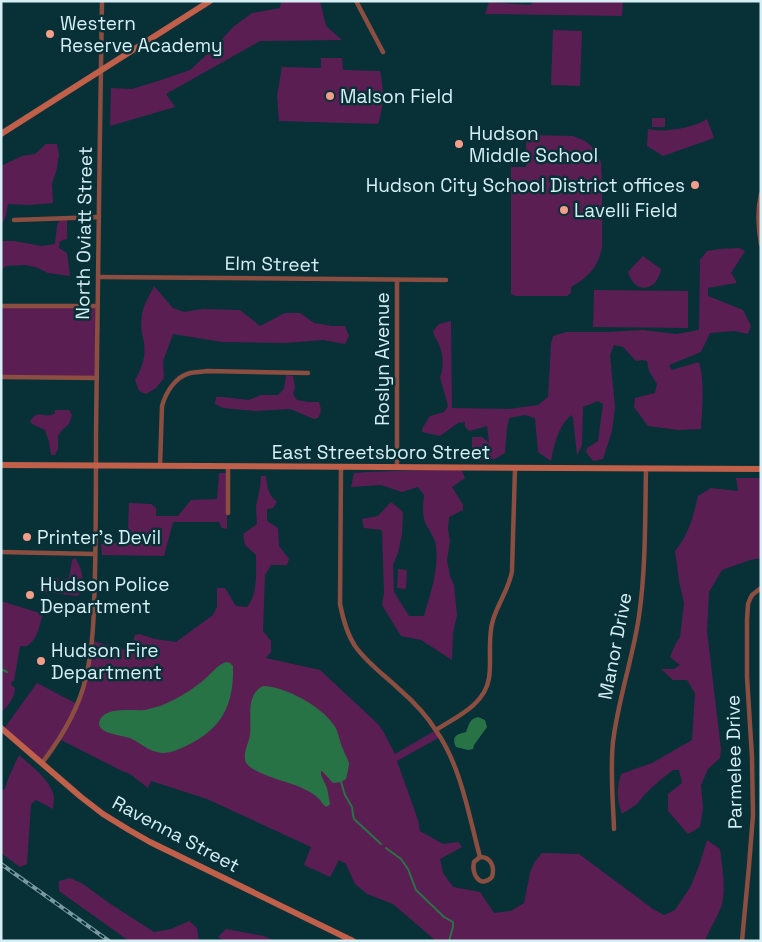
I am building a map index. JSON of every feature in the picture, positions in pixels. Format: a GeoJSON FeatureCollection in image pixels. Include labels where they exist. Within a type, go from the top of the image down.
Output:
{"type":"FeatureCollection","features":[{"type":"Feature","properties":{"kind":"main road"},"geometry":{"type":"LineString","coordinates":[[1,134],[210,1]]}},
{"type":"Feature","properties":{"kind":"main road","name":"East Streetsboro Street"},"geometry":{"type":"LineString","coordinates":[[1,465],[761,469]]}},
{"type":"Feature","properties":{"kind":"main road","name":"Ravenna Street"},"geometry":{"type":"LineString","coordinates":[[1,728],[81,797],[103,814],[129,830],[353,941]]}},
{"type":"Feature","properties":{"kind":"street","name":"North Oviatt Street"},"geometry":{"type":"LineString","coordinates":[[42,763],[67,726],[81,697],[94,622],[102,1]]}},
{"type":"Feature","properties":{"kind":"street"},"geometry":{"type":"LineString","coordinates":[[356,1],[384,52]]}},
{"type":"Feature","properties":{"kind":"street"},"geometry":{"type":"LineString","coordinates":[[761,194],[758,222],[761,244]]}},
{"type":"Feature","properties":{"kind":"street"},"geometry":{"type":"LineString","coordinates":[[14,220],[99,217]]}},
{"type":"Feature","properties":{"kind":"street","name":"Elm Street"},"geometry":{"type":"LineString","coordinates":[[98,277],[446,280]]}},
{"type":"Feature","properties":{"kind":"street","name":"Roslyn Avenue"},"geometry":{"type":"LineString","coordinates":[[397,280],[397,467]]}},
{"type":"Feature","properties":{"kind":"street"},"geometry":{"type":"LineString","coordinates":[[1,306],[97,306]]}},
{"type":"Feature","properties":{"kind":"street"},"geometry":{"type":"LineString","coordinates":[[160,466],[164,397],[168,390],[184,376],[207,371],[308,373]]}},
{"type":"Feature","properties":{"kind":"street"},"geometry":{"type":"LineString","coordinates":[[1,377],[97,378]]}},
{"type":"Feature","properties":{"kind":"street"},"geometry":{"type":"LineString","coordinates":[[228,466],[228,513]]}},
{"type":"Feature","properties":{"kind":"street"},"geometry":{"type":"LineString","coordinates":[[341,467],[340,604],[343,619],[356,647],[372,665],[400,689],[436,730],[459,779],[480,857]]}},
{"type":"Feature","properties":{"kind":"street"},"geometry":{"type":"LineString","coordinates":[[436,730],[473,706],[483,695],[487,687],[492,622],[496,609],[508,587],[512,571],[515,468]]}},
{"type":"Feature","properties":{"kind":"street","name":"Manor Drive"},"geometry":{"type":"LineString","coordinates":[[614,829],[613,744],[620,699],[630,663],[639,614],[644,555],[646,468]]}},
{"type":"Feature","properties":{"kind":"street"},"geometry":{"type":"LineString","coordinates":[[1,552],[95,554]]}},
{"type":"Feature","properties":{"kind":"street","name":"Parmelee Drive"},"geometry":{"type":"LineString","coordinates":[[742,941],[750,866],[753,784],[747,677],[747,620],[750,599],[761,588]]}},
{"type":"Feature","properties":{"kind":"street"},"geometry":{"type":"LineString","coordinates":[[480,857],[487,858],[493,870],[492,877],[486,881],[478,879],[473,869],[474,862],[480,857]]}},
{"type":"Feature","properties":{"kind":"shaded area"},"geometry":{"type":"Polygon","coordinates":[[[281,1],[320,1],[326,26],[342,40],[260,41],[166,94],[175,107],[110,126],[111,88],[132,89],[190,70],[233,27],[252,13],[280,8],[281,1]]]}},
{"type":"Feature","properties":{"kind":"shaded area"},"geometry":{"type":"Polygon","coordinates":[[[534,1],[623,1],[622,16],[485,14],[489,2],[530,5],[534,1]]]}},
{"type":"Feature","properties":{"kind":"shaded area"},"geometry":{"type":"Polygon","coordinates":[[[553,30],[582,31],[580,86],[551,85],[553,30]]]}},
{"type":"Feature","properties":{"kind":"shaded area","name":"Malson Field"},"geometry":{"type":"Polygon","coordinates":[[[321,58],[342,58],[343,70],[380,71],[383,98],[378,124],[279,121],[277,96],[282,67],[321,68],[321,58]]]}},
{"type":"Feature","properties":{"kind":"shaded area"},"geometry":{"type":"Polygon","coordinates":[[[652,118],[665,118],[665,127],[652,127],[652,118]]]}},
{"type":"Feature","properties":{"kind":"shaded area"},"geometry":{"type":"Polygon","coordinates":[[[707,119],[714,138],[663,156],[647,146],[648,129],[679,129],[695,125],[707,119]]]}},
{"type":"Feature","properties":{"kind":"shaded area"},"geometry":{"type":"Polygon","coordinates":[[[526,135],[573,136],[585,141],[592,147],[601,162],[602,247],[595,266],[571,287],[571,293],[567,296],[516,296],[511,294],[511,167],[526,167],[526,135]]]}},
{"type":"Feature","properties":{"kind":"shaded area"},"geometry":{"type":"Polygon","coordinates":[[[46,144],[57,144],[59,155],[52,183],[53,203],[8,204],[1,228],[1,166],[22,156],[35,154],[46,144]]]}},
{"type":"Feature","properties":{"kind":"shaded area"},"geometry":{"type":"Polygon","coordinates":[[[60,220],[67,220],[67,239],[60,241],[59,248],[67,253],[70,276],[48,273],[26,265],[6,266],[1,270],[1,241],[14,241],[41,246],[55,244],[57,226],[60,220]]]}},
{"type":"Feature","properties":{"kind":"shaded area"},"geometry":{"type":"Polygon","coordinates":[[[739,248],[745,251],[731,273],[736,283],[708,288],[708,296],[743,310],[751,326],[748,334],[734,331],[710,333],[701,352],[669,365],[672,370],[699,362],[703,387],[701,429],[678,430],[648,426],[634,407],[635,398],[655,393],[657,384],[649,371],[647,361],[636,361],[623,347],[614,345],[610,355],[615,407],[612,431],[603,459],[593,461],[586,452],[587,448],[598,441],[603,404],[598,401],[583,407],[582,445],[577,455],[573,418],[571,415],[560,430],[551,461],[538,452],[535,418],[525,415],[509,418],[505,453],[495,459],[476,461],[472,449],[472,437],[482,437],[489,443],[487,426],[470,431],[465,427],[465,422],[458,423],[440,436],[422,432],[430,416],[444,412],[448,406],[440,377],[443,366],[442,354],[433,331],[439,324],[451,321],[452,408],[509,409],[538,405],[548,397],[553,336],[566,332],[643,330],[676,334],[699,330],[700,260],[707,251],[739,248]]]}},
{"type":"Feature","properties":{"kind":"shaded area"},"geometry":{"type":"Polygon","coordinates":[[[643,256],[661,269],[659,277],[651,286],[646,288],[636,284],[628,272],[643,256]]]}},
{"type":"Feature","properties":{"kind":"shaded area"},"geometry":{"type":"Polygon","coordinates":[[[154,286],[173,308],[184,312],[203,309],[240,310],[260,326],[285,313],[300,313],[314,323],[345,326],[349,336],[345,344],[323,340],[285,343],[222,342],[173,334],[163,361],[164,378],[156,388],[146,394],[139,391],[135,380],[144,358],[141,319],[145,304],[154,286]]]}},
{"type":"Feature","properties":{"kind":"shaded area"},"geometry":{"type":"Polygon","coordinates":[[[594,290],[688,291],[688,328],[593,327],[594,290]]]}},
{"type":"Feature","properties":{"kind":"shaded area"},"geometry":{"type":"Polygon","coordinates":[[[1,306],[97,306],[97,378],[1,377],[1,306]]]}},
{"type":"Feature","properties":{"kind":"shaded area"},"geometry":{"type":"Polygon","coordinates":[[[286,375],[293,376],[295,387],[293,394],[297,400],[319,402],[321,410],[318,418],[314,419],[290,409],[256,411],[223,408],[215,404],[216,397],[249,400],[261,395],[278,395],[284,389],[286,375]]]}},
{"type":"Feature","properties":{"kind":"shaded area"},"geometry":{"type":"Polygon","coordinates":[[[55,410],[69,410],[72,415],[69,424],[58,436],[58,449],[55,455],[51,455],[45,430],[32,424],[30,421],[36,415],[51,415],[55,413],[55,410]]]}},
{"type":"Feature","properties":{"kind":"shaded area"},"geometry":{"type":"Polygon","coordinates":[[[461,469],[465,478],[452,487],[463,505],[463,510],[449,517],[448,530],[450,541],[447,560],[454,585],[457,615],[453,633],[452,660],[421,640],[401,636],[382,605],[384,593],[382,530],[364,528],[362,519],[378,516],[391,502],[403,512],[402,534],[393,565],[394,592],[409,616],[424,616],[433,582],[437,556],[435,540],[424,519],[424,495],[418,487],[402,492],[381,485],[351,487],[354,473],[461,469]]]}},
{"type":"Feature","properties":{"kind":"shaded area"},"geometry":{"type":"Polygon","coordinates":[[[219,473],[227,473],[227,529],[222,528],[219,522],[173,522],[164,556],[102,555],[101,544],[120,542],[128,532],[129,503],[151,504],[156,508],[156,516],[178,516],[191,500],[217,499],[219,473]]]}},
{"type":"Feature","properties":{"kind":"shaded area"},"geometry":{"type":"Polygon","coordinates":[[[261,476],[266,476],[270,493],[277,502],[273,508],[267,509],[267,521],[278,528],[279,546],[289,559],[287,565],[271,565],[265,575],[263,631],[271,641],[271,652],[266,658],[320,670],[378,724],[395,754],[436,730],[440,737],[397,761],[418,820],[420,831],[443,844],[458,842],[462,847],[440,859],[443,873],[453,887],[480,892],[494,913],[511,911],[524,903],[530,873],[534,863],[542,853],[579,854],[653,909],[664,915],[675,910],[691,886],[707,840],[720,849],[724,890],[721,908],[705,941],[436,941],[393,904],[367,894],[355,884],[346,864],[339,860],[330,877],[304,865],[311,847],[207,799],[151,781],[148,788],[130,774],[59,739],[42,763],[3,730],[37,683],[77,704],[81,697],[92,641],[127,650],[131,650],[135,635],[139,634],[155,639],[176,642],[213,615],[217,607],[217,588],[225,588],[236,606],[247,607],[255,590],[256,555],[245,545],[243,534],[257,524],[256,506],[261,476]]]}},
{"type":"Feature","properties":{"kind":"shaded area"},"geometry":{"type":"Polygon","coordinates":[[[736,478],[761,478],[761,558],[722,570],[709,592],[707,632],[721,749],[720,758],[708,769],[701,785],[703,808],[700,827],[688,834],[668,811],[668,794],[682,783],[679,770],[673,770],[645,794],[637,804],[622,814],[618,799],[618,785],[621,774],[652,763],[692,740],[695,693],[687,680],[673,680],[661,669],[674,669],[680,665],[670,657],[680,637],[684,603],[675,551],[687,532],[698,496],[711,488],[738,491],[736,478]]]}},
{"type":"Feature","properties":{"kind":"shaded area"},"geometry":{"type":"Polygon","coordinates":[[[75,558],[82,574],[82,592],[77,596],[45,592],[38,584],[51,578],[69,578],[72,560],[75,558]]]}},
{"type":"Feature","properties":{"kind":"shaded area"},"geometry":{"type":"Polygon","coordinates":[[[398,569],[407,570],[406,589],[397,588],[398,569]]]}},
{"type":"Feature","properties":{"kind":"shaded area"},"geometry":{"type":"Polygon","coordinates":[[[1,601],[43,614],[34,640],[27,646],[20,646],[14,681],[12,681],[11,685],[15,688],[14,695],[1,713],[1,601]]]}},
{"type":"Feature","properties":{"kind":"shaded area"},"geometry":{"type":"Polygon","coordinates":[[[226,662],[233,666],[233,680],[228,704],[217,724],[209,732],[186,746],[161,753],[150,750],[130,738],[108,732],[100,727],[101,718],[110,712],[145,710],[171,701],[196,686],[217,667],[226,662]]]}},
{"type":"Feature","properties":{"kind":"shaded area"},"geometry":{"type":"Polygon","coordinates":[[[263,686],[281,689],[301,698],[320,710],[335,727],[349,765],[346,779],[341,782],[333,783],[321,771],[330,804],[327,806],[308,791],[257,771],[251,768],[245,761],[245,753],[250,735],[250,708],[254,695],[263,686]]]}},
{"type":"Feature","properties":{"kind":"shaded area"},"geometry":{"type":"Polygon","coordinates":[[[478,717],[485,720],[487,727],[473,749],[468,750],[456,747],[454,740],[456,736],[466,732],[471,721],[478,717]]]}},
{"type":"Feature","properties":{"kind":"shaded area"},"geometry":{"type":"Polygon","coordinates":[[[19,755],[45,779],[54,797],[53,809],[36,800],[31,804],[27,864],[20,867],[1,853],[1,790],[5,789],[19,755]]]}},
{"type":"Feature","properties":{"kind":"shaded area"},"geometry":{"type":"Polygon","coordinates":[[[70,878],[83,884],[154,932],[171,929],[189,921],[197,928],[199,941],[129,941],[59,891],[59,881],[70,878]]]}},
{"type":"Feature","properties":{"kind":"shaded area"},"geometry":{"type":"Polygon","coordinates":[[[226,929],[264,936],[275,941],[225,941],[218,937],[226,929]]]}},
{"type":"Feature","properties":{"kind":"waterway"},"geometry":{"type":"LineString","coordinates":[[1,669],[7,672]]}},
{"type":"Feature","properties":{"kind":"waterway"},"geometry":{"type":"LineString","coordinates":[[341,782],[345,795],[352,807],[354,819],[381,844]]}},
{"type":"Feature","properties":{"kind":"waterway"},"geometry":{"type":"LineString","coordinates":[[386,848],[401,859],[408,869],[416,890],[444,917],[453,922],[449,941]]}},
{"type":"Feature","properties":{"kind":"railway"},"geometry":{"type":"LineString","coordinates":[[1,864],[109,941]]}},
{"type":"Feature","properties":{"kind":"place","name":"Western Reserve Academy"},"geometry":{"type":"Point","coordinates":[50,34]}},
{"type":"Feature","properties":{"kind":"place","name":"Malson Field"},"geometry":{"type":"Point","coordinates":[330,96]}},
{"type":"Feature","properties":{"kind":"place","name":"Hudson Middle School"},"geometry":{"type":"Point","coordinates":[459,144]}},
{"type":"Feature","properties":{"kind":"place","name":"Hudson City School District offices"},"geometry":{"type":"Point","coordinates":[695,185]}},
{"type":"Feature","properties":{"kind":"place","name":"Lavelli Field"},"geometry":{"type":"Point","coordinates":[564,210]}},
{"type":"Feature","properties":{"kind":"place","name":"Printer's Devil"},"geometry":{"type":"Point","coordinates":[27,537]}},
{"type":"Feature","properties":{"kind":"place","name":"Hudson Police Department"},"geometry":{"type":"Point","coordinates":[30,595]}},
{"type":"Feature","properties":{"kind":"place","name":"Hudson Fire Department"},"geometry":{"type":"Point","coordinates":[41,661]}}]}
